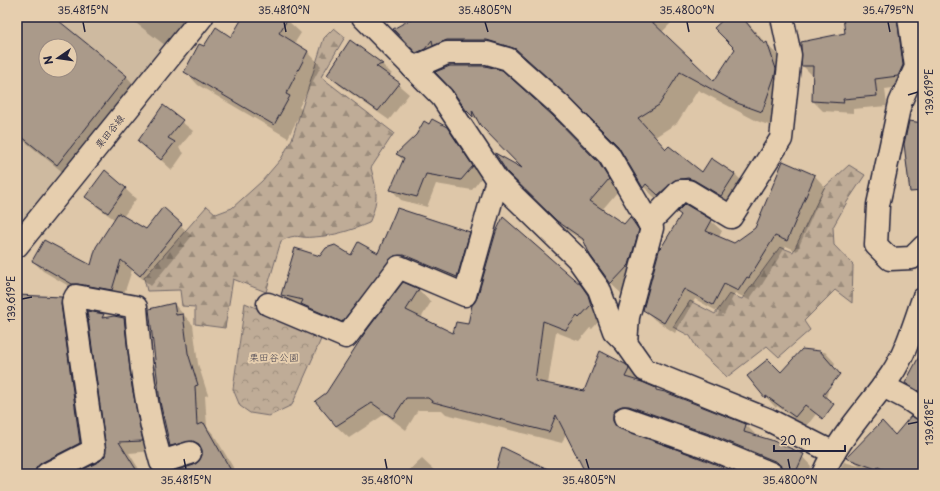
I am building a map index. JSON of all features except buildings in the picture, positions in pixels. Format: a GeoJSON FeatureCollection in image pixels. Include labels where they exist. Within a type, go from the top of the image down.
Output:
{"type":"FeatureCollection","features":[{"type":"Feature","properties":{"kind":"street","name":"栗田谷線"},"geometry":{"type":"LineString","coordinates":[[17,246],[202,17]]}},
{"type":"Feature","properties":{"kind":"street"},"geometry":{"type":"LineString","coordinates":[[363,17],[442,97],[497,180],[577,258],[598,289],[614,331],[626,342],[645,370],[769,420],[834,453]]}},
{"type":"Feature","properties":{"kind":"street"},"geometry":{"type":"LineString","coordinates":[[649,223],[680,191],[688,191],[731,217],[781,139],[790,55],[782,17]]}},
{"type":"Feature","properties":{"kind":"street"},"geometry":{"type":"LineString","coordinates":[[908,17],[916,67],[900,103],[878,205],[876,245],[890,258],[912,258],[923,247]]}},
{"type":"Feature","properties":{"kind":"street"},"geometry":{"type":"LineString","coordinates":[[413,68],[447,53],[487,53],[508,59],[561,106],[609,155],[652,228],[628,317],[626,342]]}},
{"type":"Feature","properties":{"kind":"street"},"geometry":{"type":"LineString","coordinates":[[268,304],[346,337],[399,267],[465,295],[497,180]]}},
{"type":"Feature","properties":{"kind":"street"},"geometry":{"type":"LineString","coordinates":[[47,474],[94,450],[73,302],[76,296],[136,308],[139,352],[150,424],[161,462],[190,453]]}},
{"type":"Feature","properties":{"kind":"street"},"geometry":{"type":"LineString","coordinates":[[823,474],[834,453],[883,386],[903,353],[923,298]]}},
{"type":"Feature","properties":{"kind":"street"},"geometry":{"type":"LineString","coordinates":[[883,386],[908,398],[923,410]]}},
{"type":"Feature","properties":{"kind":"street"},"geometry":{"type":"LineString","coordinates":[[625,418],[707,447],[772,474]]}},
{"type":"Feature","properties":{"kind":"shaded area"},"geometry":{"type":"Polygon","coordinates":[[[17,17],[192,17],[17,233],[17,17]]]}},
{"type":"Feature","properties":{"kind":"green space"},"geometry":{"type":"Polygon","coordinates":[[[334,28],[345,37],[321,77],[394,133],[371,168],[376,189],[376,202],[369,223],[336,234],[308,237],[294,236],[281,241],[266,292],[233,279],[225,328],[195,324],[195,307],[182,306],[180,290],[147,291],[144,278],[207,206],[216,214],[232,208],[262,181],[281,159],[292,139],[324,38],[334,28]]]}},
{"type":"Feature","properties":{"kind":"green space"},"geometry":{"type":"Polygon","coordinates":[[[849,165],[865,175],[833,227],[834,245],[853,265],[852,303],[835,290],[804,321],[810,330],[779,357],[767,346],[727,377],[698,350],[690,336],[673,327],[690,301],[715,314],[729,294],[742,299],[780,247],[793,252],[824,188],[849,165]]]}},
{"type":"Feature","properties":{"kind":"green space","name":"栗田谷公園"},"geometry":{"type":"Polygon","coordinates":[[[245,303],[322,337],[292,405],[269,416],[250,413],[240,406],[233,389],[245,303]]]}}]}
